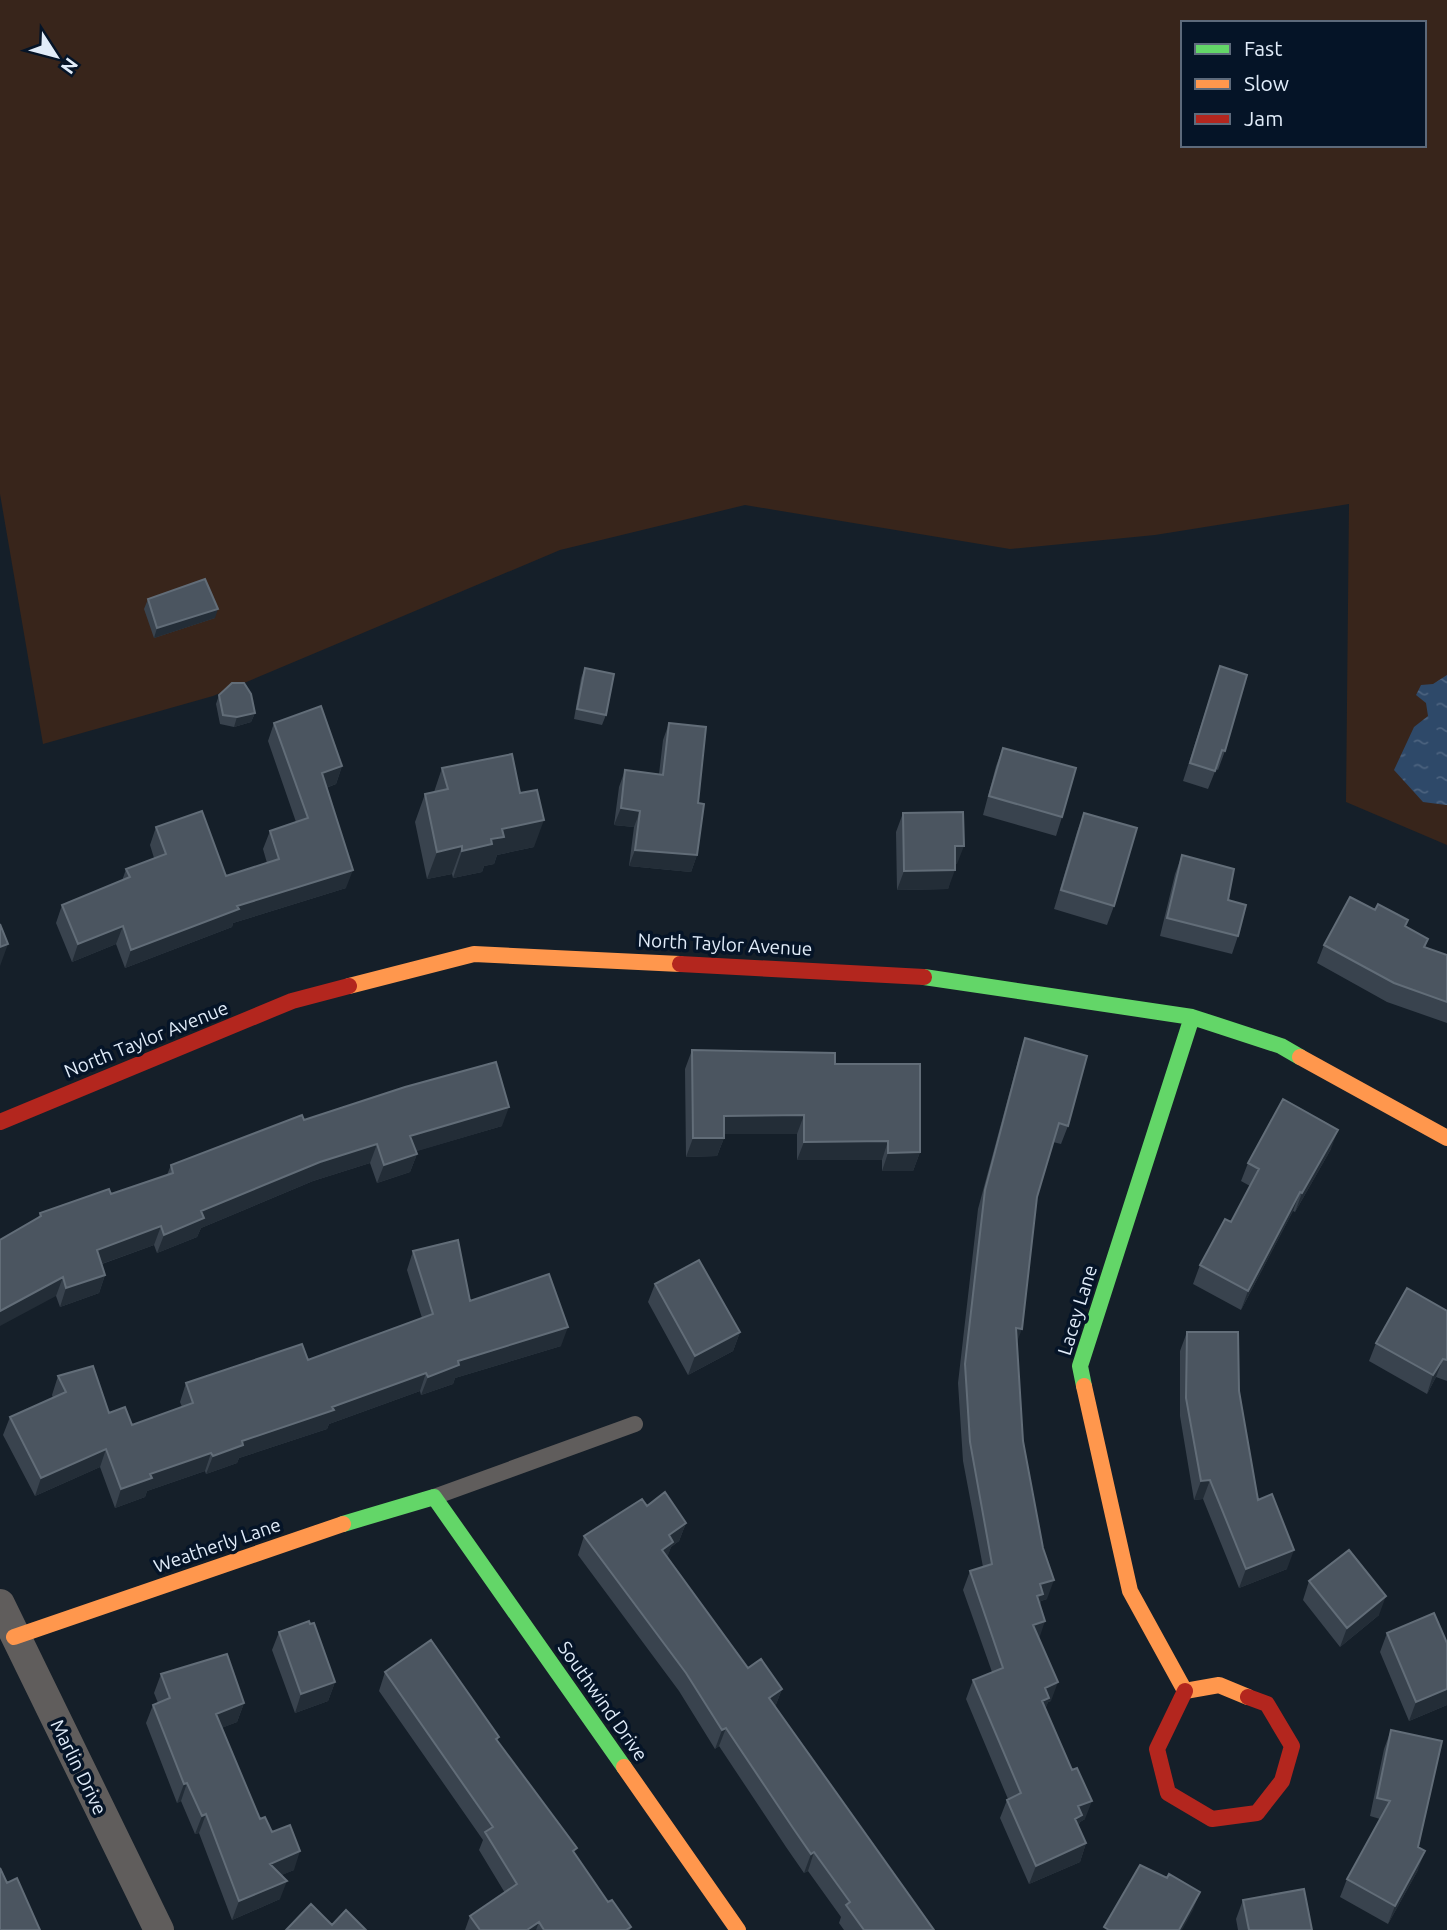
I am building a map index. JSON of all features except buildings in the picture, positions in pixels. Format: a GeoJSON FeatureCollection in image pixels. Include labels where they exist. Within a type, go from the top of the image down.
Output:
{"type":"FeatureCollection","features":[{"type":"Feature","properties":{"kind":"street","name":"North Taylor Avenue"},"geometry":{"type":"LineString","coordinates":[[0,1122],[292,1001],[474,954],[929,977],[1192,1017],[1281,1046],[1447,1138]]}},
{"type":"Feature","properties":{"kind":"street","name":"Lacey Lane"},"geometry":{"type":"LineString","coordinates":[[1185,1691],[1130,1591],[1080,1366],[1192,1017]]}},
{"type":"Feature","properties":{"kind":"street","name":"Weatherly Lane"},"geometry":{"type":"LineString","coordinates":[[14,1637],[349,1522],[434,1497]]}},
{"type":"Feature","properties":{"kind":"street","name":"Southwind Drive"},"geometry":{"type":"LineString","coordinates":[[434,1497],[738,1930]]}},
{"type":"Feature","properties":{"kind":"street","name":"Marlin Drive"},"geometry":{"type":"LineString","coordinates":[[0,1604],[159,1930]]}},
{"type":"Feature","properties":{"kind":"street"},"geometry":{"type":"LineString","coordinates":[[1219,1685],[1267,1704],[1286,1735],[1292,1746],[1282,1781],[1257,1813],[1212,1819],[1168,1793],[1157,1749],[1185,1691],[1219,1685]]}},
{"type":"Feature","properties":{"kind":"lane"},"geometry":{"type":"LineString","coordinates":[[434,1497],[635,1424]]}},
{"type":"Feature","properties":{"kind":"shaded area"},"geometry":{"type":"Polygon","coordinates":[[[0,0],[1447,0],[1447,845],[1346,802],[1349,504],[1155,535],[1010,549],[745,505],[560,550],[213,696],[43,744],[0,494],[0,0]]]}},
{"type":"Feature","properties":{"kind":"water"},"geometry":{"type":"Polygon","coordinates":[[[1447,675],[1446,805],[1423,802],[1394,770],[1414,727],[1428,716],[1426,703],[1416,695],[1421,685],[1433,684],[1447,675]]]}},
{"type":"Feature","properties":{"kind":"traffic: fast"},"geometry":{"type":"LineString","coordinates":[[924,977],[1192,1017],[1281,1046],[1300,1057]]}},
{"type":"Feature","properties":{"kind":"traffic: fast"},"geometry":{"type":"LineString","coordinates":[[1084,1386],[1080,1366],[1192,1017]]}},
{"type":"Feature","properties":{"kind":"traffic: fast"},"geometry":{"type":"LineString","coordinates":[[343,1524],[434,1497],[624,1767]]}},
{"type":"Feature","properties":{"kind":"traffic: slow"},"geometry":{"type":"LineString","coordinates":[[349,986],[474,954],[680,964]]}},
{"type":"Feature","properties":{"kind":"traffic: slow"},"geometry":{"type":"LineString","coordinates":[[1300,1057],[1447,1138]]}},
{"type":"Feature","properties":{"kind":"traffic: slow"},"geometry":{"type":"LineString","coordinates":[[1084,1386],[1130,1591],[1185,1691],[1219,1685],[1248,1697]]}},
{"type":"Feature","properties":{"kind":"traffic: slow"},"geometry":{"type":"LineString","coordinates":[[14,1637],[343,1524]]}},
{"type":"Feature","properties":{"kind":"traffic: slow"},"geometry":{"type":"LineString","coordinates":[[624,1767],[738,1930]]}},
{"type":"Feature","properties":{"kind":"traffic: jam"},"geometry":{"type":"LineString","coordinates":[[680,964],[924,977]]}},
{"type":"Feature","properties":{"kind":"traffic: jam"},"geometry":{"type":"LineString","coordinates":[[0,1122],[292,1001],[349,986]]}},
{"type":"Feature","properties":{"kind":"traffic: jam"},"geometry":{"type":"LineString","coordinates":[[1185,1691],[1157,1749],[1168,1793],[1212,1819],[1257,1813],[1282,1781],[1292,1746],[1267,1704],[1248,1697]]}}]}
